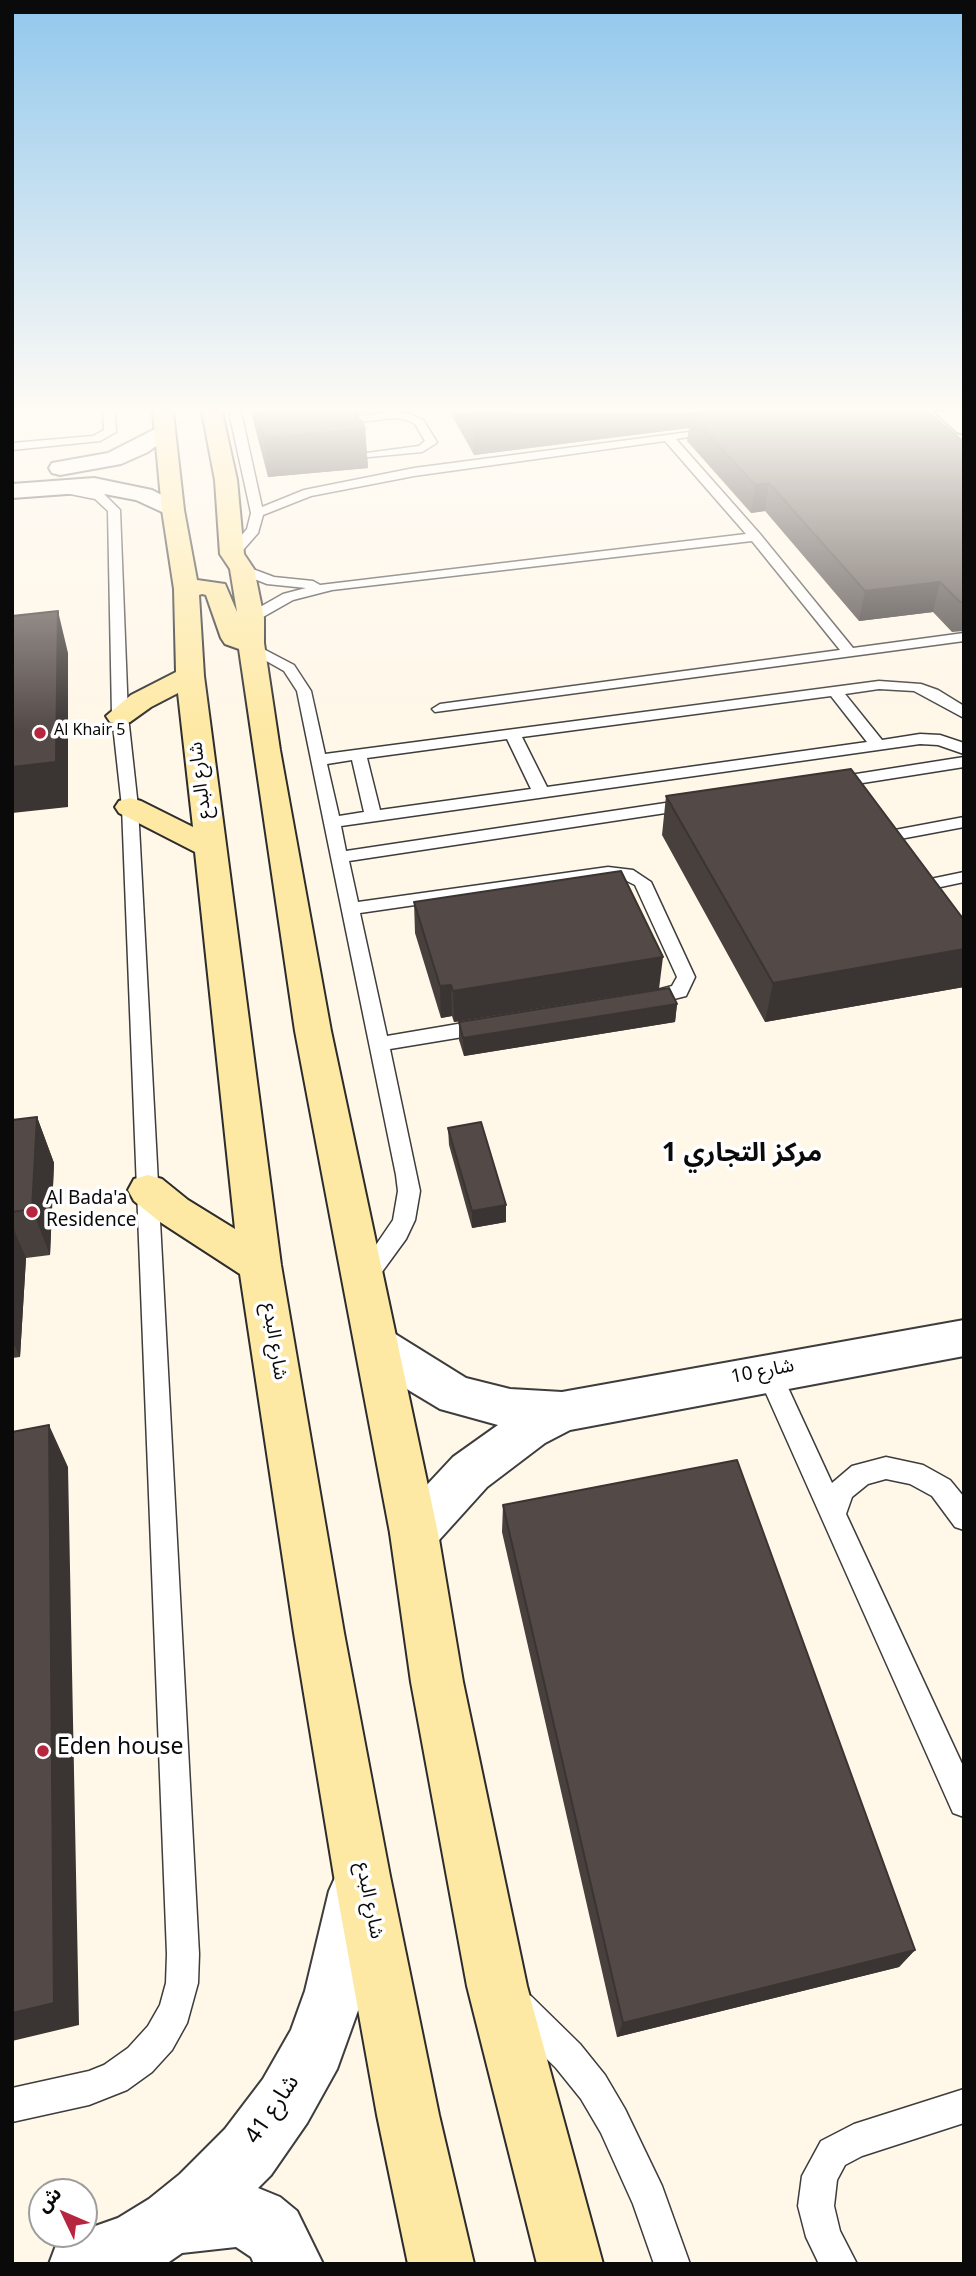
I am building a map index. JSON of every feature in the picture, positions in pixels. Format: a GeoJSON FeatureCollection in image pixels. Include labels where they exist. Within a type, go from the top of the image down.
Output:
{"type":"FeatureCollection","features":[{"type":"Feature","properties":{"kind":"main road","name":"شارع البدع"},"geometry":{"type":"LineString","coordinates":[[174,518],[186,589],[190,676],[260,1265],[321,1646],[362,1876],[408,2115],[442,2264]]}},
{"type":"Feature","properties":{"kind":"main road"},"geometry":{"type":"LineString","coordinates":[[231,518],[266,750],[311,1017],[414,1534],[433,1657],[497,1986],[570,2264]]}},
{"type":"Feature","properties":{"kind":"main road"},"geometry":{"type":"LineString","coordinates":[[186,589],[216,589],[234,638],[251,636]]}},
{"type":"Feature","properties":{"kind":"main road"},"geometry":{"type":"LineString","coordinates":[[120,716],[152,694],[190,676]]}},
{"type":"Feature","properties":{"kind":"main road"},"geometry":{"type":"LineString","coordinates":[[130,807],[211,848]]}},
{"type":"Feature","properties":{"kind":"main road"},"geometry":{"type":"LineString","coordinates":[[148,1190],[174,1210],[260,1265]]}},
{"type":"Feature","properties":{"kind":"street","name":"شارع 10"},"geometry":{"type":"LineString","coordinates":[[377,1345],[456,1395],[510,1409],[562,1412],[964,1338]]}},
{"type":"Feature","properties":{"kind":"street","name":"شارع 10"},"geometry":{"type":"LineString","coordinates":[[414,1534],[470,1472],[529,1429],[562,1412]]}},
{"type":"Feature","properties":{"kind":"street","name":"شارع 41"},"geometry":{"type":"LineString","coordinates":[[82,2264],[136,2245],[172,2222],[203,2197],[248,2152],[285,2101],[315,2047],[335,1991],[362,1876]]}},
{"type":"Feature","properties":{"kind":"street"},"geometry":{"type":"LineString","coordinates":[[172,2222],[236,2214],[257,2220],[274,2234],[288,2254],[290,2264]]}},
{"type":"Feature","properties":{"kind":"lane"},"geometry":{"type":"LineString","coordinates":[[12,2105],[89,2088],[115,2078],[140,2060],[160,2038],[175,2011],[182,1983],[183,1954],[130,807],[120,716],[114,518]]}},
{"type":"Feature","properties":{"kind":"lane"},"geometry":{"type":"LineString","coordinates":[[256,518],[253,530],[237,561],[282,583],[332,586]]}},
{"type":"Feature","properties":{"kind":"lane"},"geometry":{"type":"LineString","coordinates":[[739,518],[849,652]]}},
{"type":"Feature","properties":{"kind":"lane"},"geometry":{"type":"LineString","coordinates":[[363,1280],[398,1233],[404,1220],[408,1199],[407,1175],[301,683],[251,636],[288,597],[332,586],[755,537]]}},
{"type":"Feature","properties":{"kind":"lane"},"geometry":{"type":"LineString","coordinates":[[440,709],[964,637]]}},
{"type":"Feature","properties":{"kind":"lane"},"geometry":{"type":"LineString","coordinates":[[318,760],[879,685],[916,687],[933,693],[964,713]]}},
{"type":"Feature","properties":{"kind":"lane"},"geometry":{"type":"LineString","coordinates":[[835,691],[877,744]]}},
{"type":"Feature","properties":{"kind":"lane"},"geometry":{"type":"LineString","coordinates":[[513,735],[541,792]]}},
{"type":"Feature","properties":{"kind":"lane"},"geometry":{"type":"LineString","coordinates":[[331,821],[877,744],[930,739],[950,742],[964,749]]}},
{"type":"Feature","properties":{"kind":"lane"},"geometry":{"type":"LineString","coordinates":[[359,756],[373,816]]}},
{"type":"Feature","properties":{"kind":"lane"},"geometry":{"type":"LineString","coordinates":[[815,785],[964,762]]}},
{"type":"Feature","properties":{"kind":"lane"},"geometry":{"type":"LineString","coordinates":[[842,781],[856,800]]}},
{"type":"Feature","properties":{"kind":"lane"},"geometry":{"type":"LineString","coordinates":[[338,857],[706,802]]}},
{"type":"Feature","properties":{"kind":"lane"},"geometry":{"type":"LineString","coordinates":[[870,818],[899,856]]}},
{"type":"Feature","properties":{"kind":"lane"},"geometry":{"type":"LineString","coordinates":[[884,837],[964,822]]}},
{"type":"Feature","properties":{"kind":"lane"},"geometry":{"type":"LineString","coordinates":[[349,909],[608,872],[627,874],[642,883],[686,982],[673,995],[625,1003]]}},
{"type":"Feature","properties":{"kind":"lane"},"geometry":{"type":"LineString","coordinates":[[937,905],[918,881],[964,877]]}},
{"type":"Feature","properties":{"kind":"lane"},"geometry":{"type":"LineString","coordinates":[[379,1044],[502,1024]]}},
{"type":"Feature","properties":{"kind":"lane"},"geometry":{"type":"LineString","coordinates":[[769,1373],[964,1802]]}},
{"type":"Feature","properties":{"kind":"lane"},"geometry":{"type":"LineString","coordinates":[[833,1514],[842,1490],[860,1474],[886,1468],[914,1473],[941,1488],[964,1518]]}},
{"type":"Feature","properties":{"kind":"lane"},"geometry":{"type":"LineString","coordinates":[[497,1986],[568,2056],[593,2087],[632,2158],[672,2264]]}},
{"type":"Feature","properties":{"kind":"lane"},"geometry":{"type":"LineString","coordinates":[[839,2264],[824,2237],[816,2206],[820,2176],[833,2153],[854,2140],[964,2106]]}},
{"type":"Feature","properties":{"kind":"building"},"geometry":{"type":"Polygon","coordinates":[[[800,518],[964,518],[964,602],[960,602],[940,582],[865,591],[800,518]]]}},
{"type":"Feature","properties":{"kind":"building"},"geometry":{"type":"Polygon","coordinates":[[[58,611],[56,762],[12,767],[12,616],[58,611]]]}},
{"type":"Feature","properties":{"kind":"building"},"geometry":{"type":"Polygon","coordinates":[[[851,769],[964,920],[964,949],[773,983],[666,796],[851,769]]]}},
{"type":"Feature","properties":{"kind":"building"},"geometry":{"type":"Polygon","coordinates":[[[621,871],[663,957],[453,991],[451,985],[440,986],[414,902],[621,871]]]}},
{"type":"Feature","properties":{"kind":"building"},"geometry":{"type":"Polygon","coordinates":[[[669,988],[677,1004],[463,1038],[459,1022],[669,988]]]}},
{"type":"Feature","properties":{"kind":"building"},"geometry":{"type":"Polygon","coordinates":[[[37,1117],[32,1209],[12,1212],[12,1120],[37,1117]]]}},
{"type":"Feature","properties":{"kind":"building"},"geometry":{"type":"Polygon","coordinates":[[[481,1122],[506,1205],[472,1211],[448,1128],[481,1122]]]}},
{"type":"Feature","properties":{"kind":"building","name":"Eden house"},"geometry":{"type":"Polygon","coordinates":[[[49,1425],[54,2003],[12,2013],[12,1432],[49,1425]]]}},
{"type":"Feature","properties":{"kind":"building"},"geometry":{"type":"Polygon","coordinates":[[[737,1460],[915,1950],[623,2023],[503,1505],[737,1460]]]}},
{"type":"Feature","properties":{"kind":"place","name":"Al Khair 5"},"geometry":{"type":"Point","coordinates":[40,733]}},
{"type":"Feature","properties":{"kind":"place","name":"Al Bada'a Residence"},"geometry":{"type":"Point","coordinates":[32,1212]}},
{"type":"Feature","properties":{"kind":"place","name":"Eden house"},"geometry":{"type":"Point","coordinates":[43,1751]}},
{"type":"Feature","properties":{"kind":"district","name":"مركز التجاري 1"},"geometry":{"type":"Point","coordinates":[742,1157]}}]}
